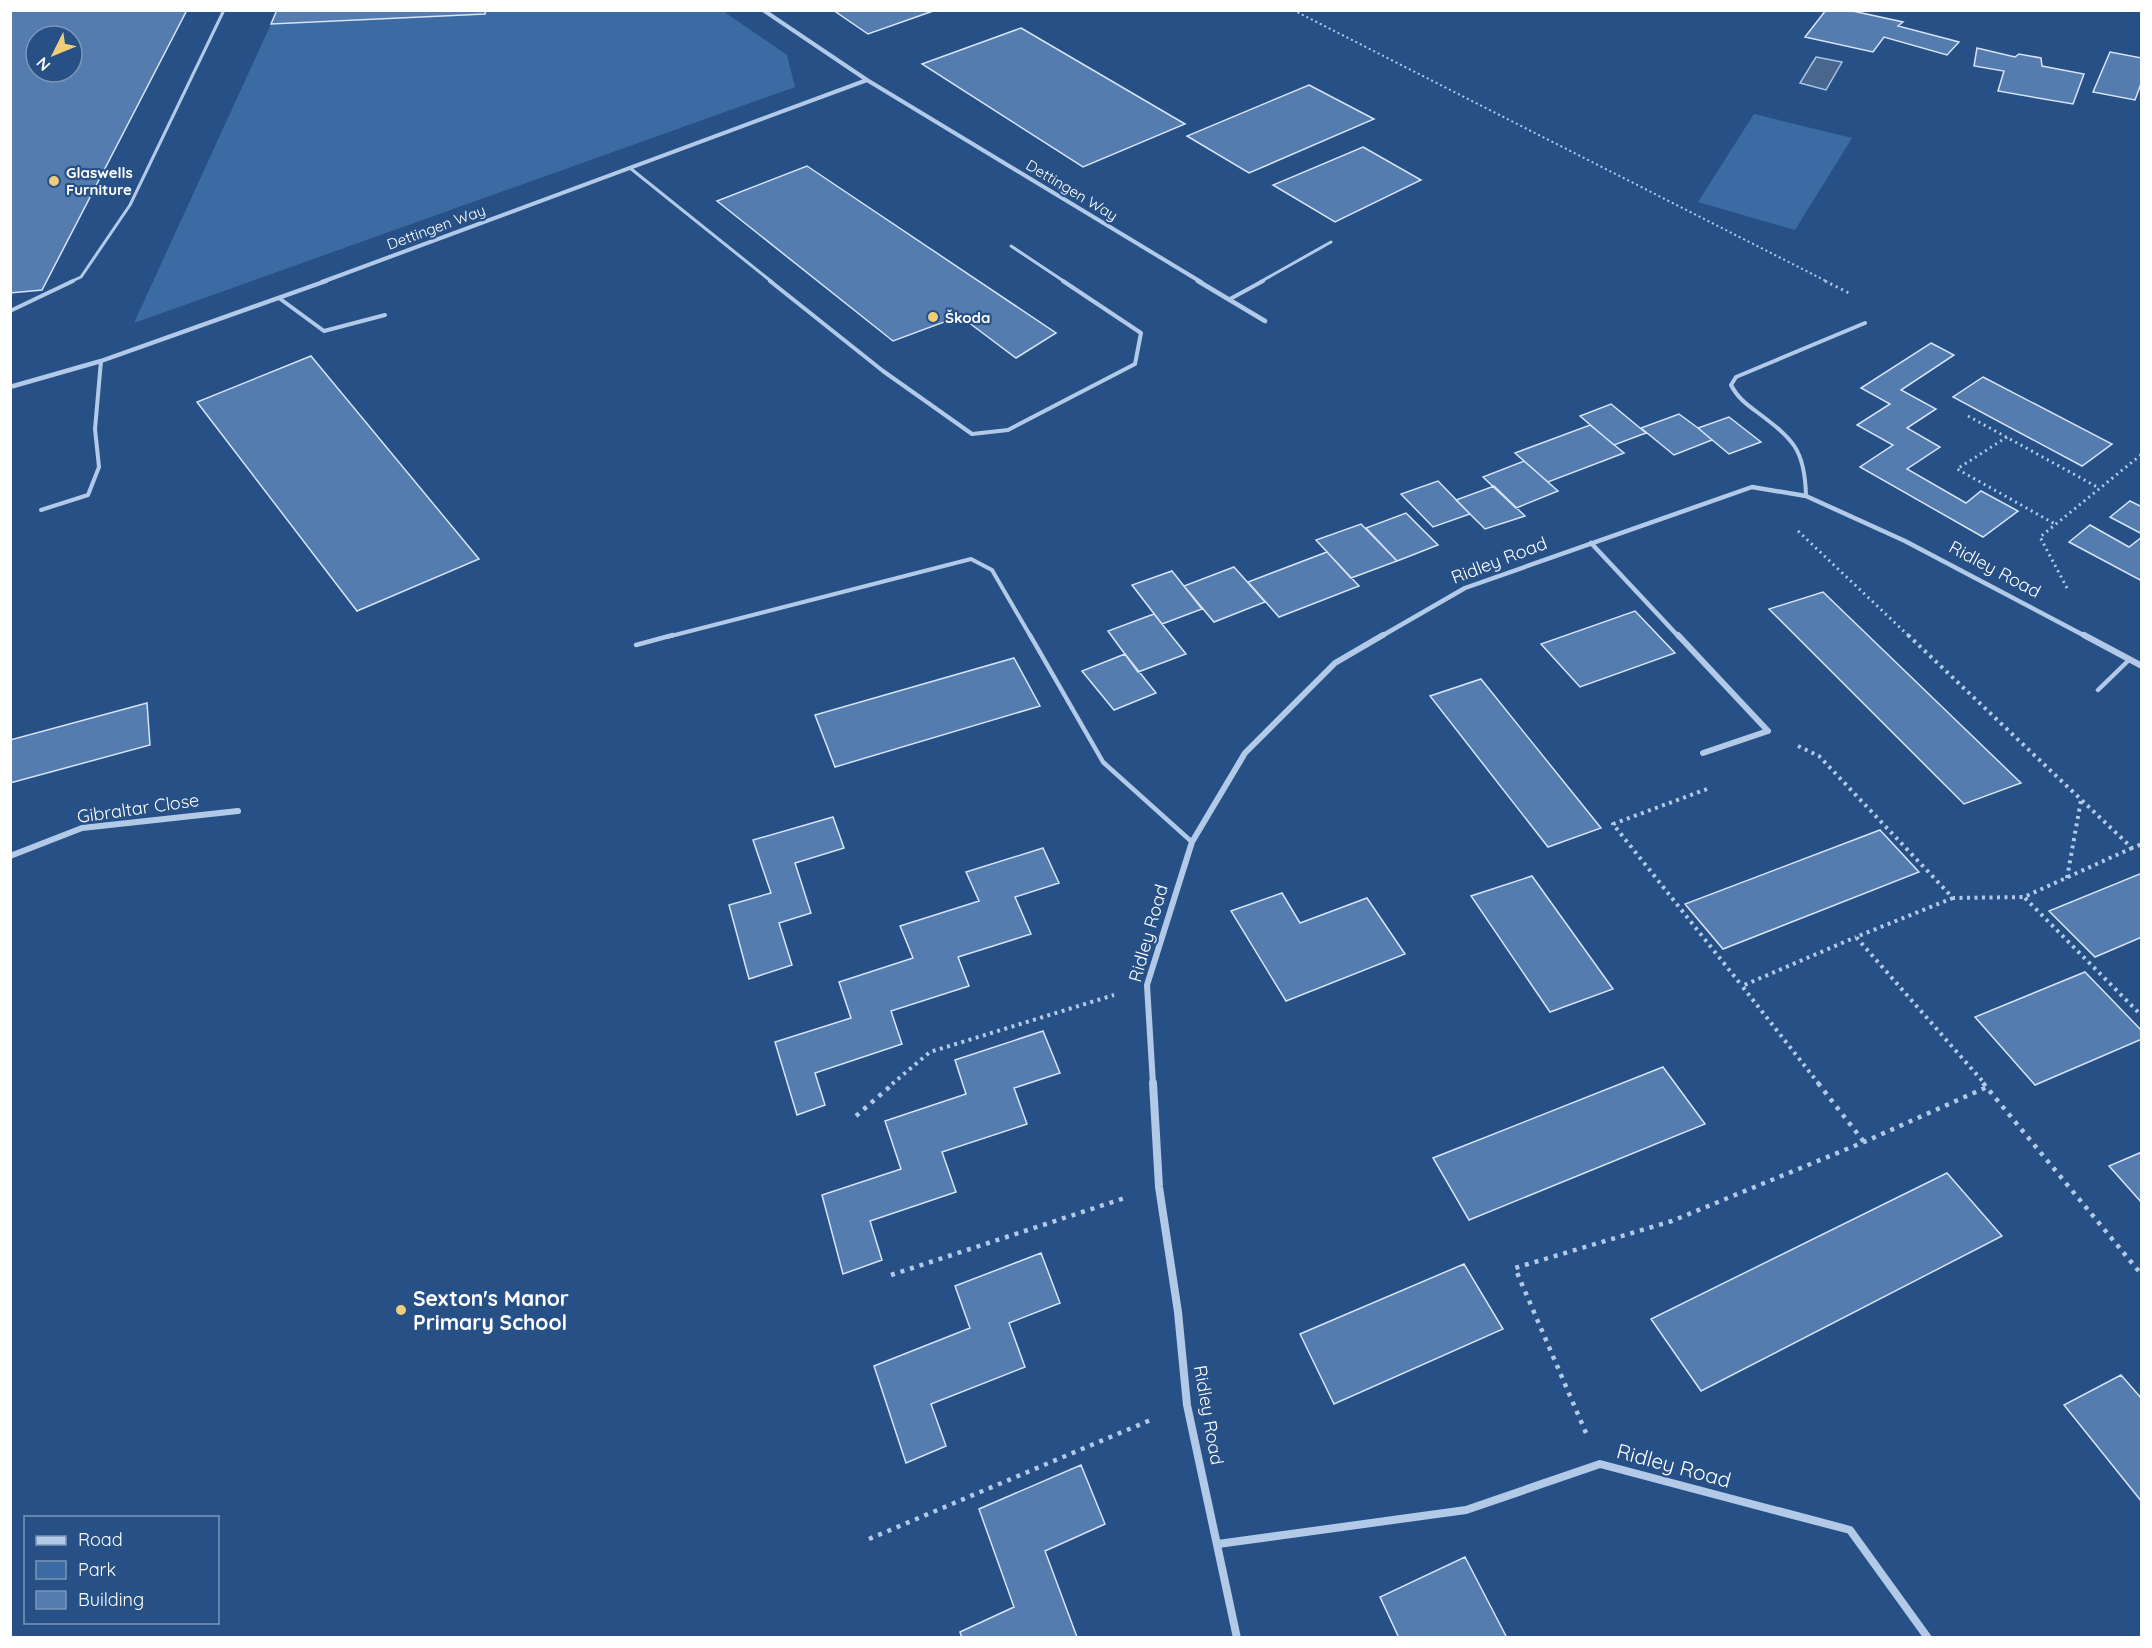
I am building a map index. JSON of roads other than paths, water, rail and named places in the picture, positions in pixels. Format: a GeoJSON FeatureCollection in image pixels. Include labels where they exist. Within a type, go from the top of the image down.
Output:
{"type":"FeatureCollection","features":[{"type":"Feature","properties":{"kind":"street","name":"Dettingen Way"},"geometry":{"type":"LineString","coordinates":[[763,10],[867,80],[1265,321]]}},
{"type":"Feature","properties":{"kind":"street","name":"Dettingen Way"},"geometry":{"type":"LineString","coordinates":[[10,387],[101,361],[279,298],[867,80]]}},
{"type":"Feature","properties":{"kind":"street","name":"Ridley Road"},"geometry":{"type":"LineString","coordinates":[[1237,1638],[1187,1405],[1178,1312],[1160,1187],[1147,985],[1192,842],[1245,753],[1335,663],[1465,588],[1752,487],[1806,496],[1905,541],[2142,666]]}},
{"type":"Feature","properties":{"kind":"street"},"geometry":{"type":"LineString","coordinates":[[1591,543],[1767,731],[1703,753]]}},
{"type":"Feature","properties":{"kind":"street","name":"Gibraltar Close"},"geometry":{"type":"LineString","coordinates":[[10,856],[82,828],[238,811]]}},
{"type":"Feature","properties":{"kind":"street","name":"Ridley Road"},"geometry":{"type":"LineString","coordinates":[[1218,1544],[1466,1510],[1600,1464],[1850,1530],[1928,1638]]}},
{"type":"Feature","properties":{"kind":"lane"},"geometry":{"type":"LineString","coordinates":[[10,311],[81,277],[130,205],[224,10]]}},
{"type":"Feature","properties":{"kind":"lane"},"geometry":{"type":"LineString","coordinates":[[630,168],[695,217],[859,354],[972,434],[1008,430],[1135,364],[1141,333],[1011,246]]}},
{"type":"Feature","properties":{"kind":"lane"},"geometry":{"type":"LineString","coordinates":[[1230,299],[1331,242]]}},
{"type":"Feature","properties":{"kind":"lane"},"geometry":{"type":"LineString","coordinates":[[279,298],[324,331],[386,315]]}},
{"type":"Feature","properties":{"kind":"lane"},"geometry":{"type":"LineString","coordinates":[[1806,496],[1806,469],[1795,440],[1737,397],[1731,385],[1736,377],[1864,323]]}},
{"type":"Feature","properties":{"kind":"lane"},"geometry":{"type":"LineString","coordinates":[[41,510],[88,495],[99,467],[95,429],[101,361]]}},
{"type":"Feature","properties":{"kind":"lane"},"geometry":{"type":"LineString","coordinates":[[636,645],[971,559],[992,570],[1103,762],[1192,842]]}},
{"type":"Feature","properties":{"kind":"lane"},"geometry":{"type":"LineString","coordinates":[[2098,690],[2130,659]]}},
{"type":"Feature","properties":{"kind":"place","name":"Glaswells Furniture"},"geometry":{"type":"Point","coordinates":[54,181]}},
{"type":"Feature","properties":{"kind":"place","name":"Škoda"},"geometry":{"type":"Point","coordinates":[933,317]}},
{"type":"Feature","properties":{"kind":"place","name":"Sexton's Manor Primary School"},"geometry":{"type":"Point","coordinates":[401,1310]}}]}
